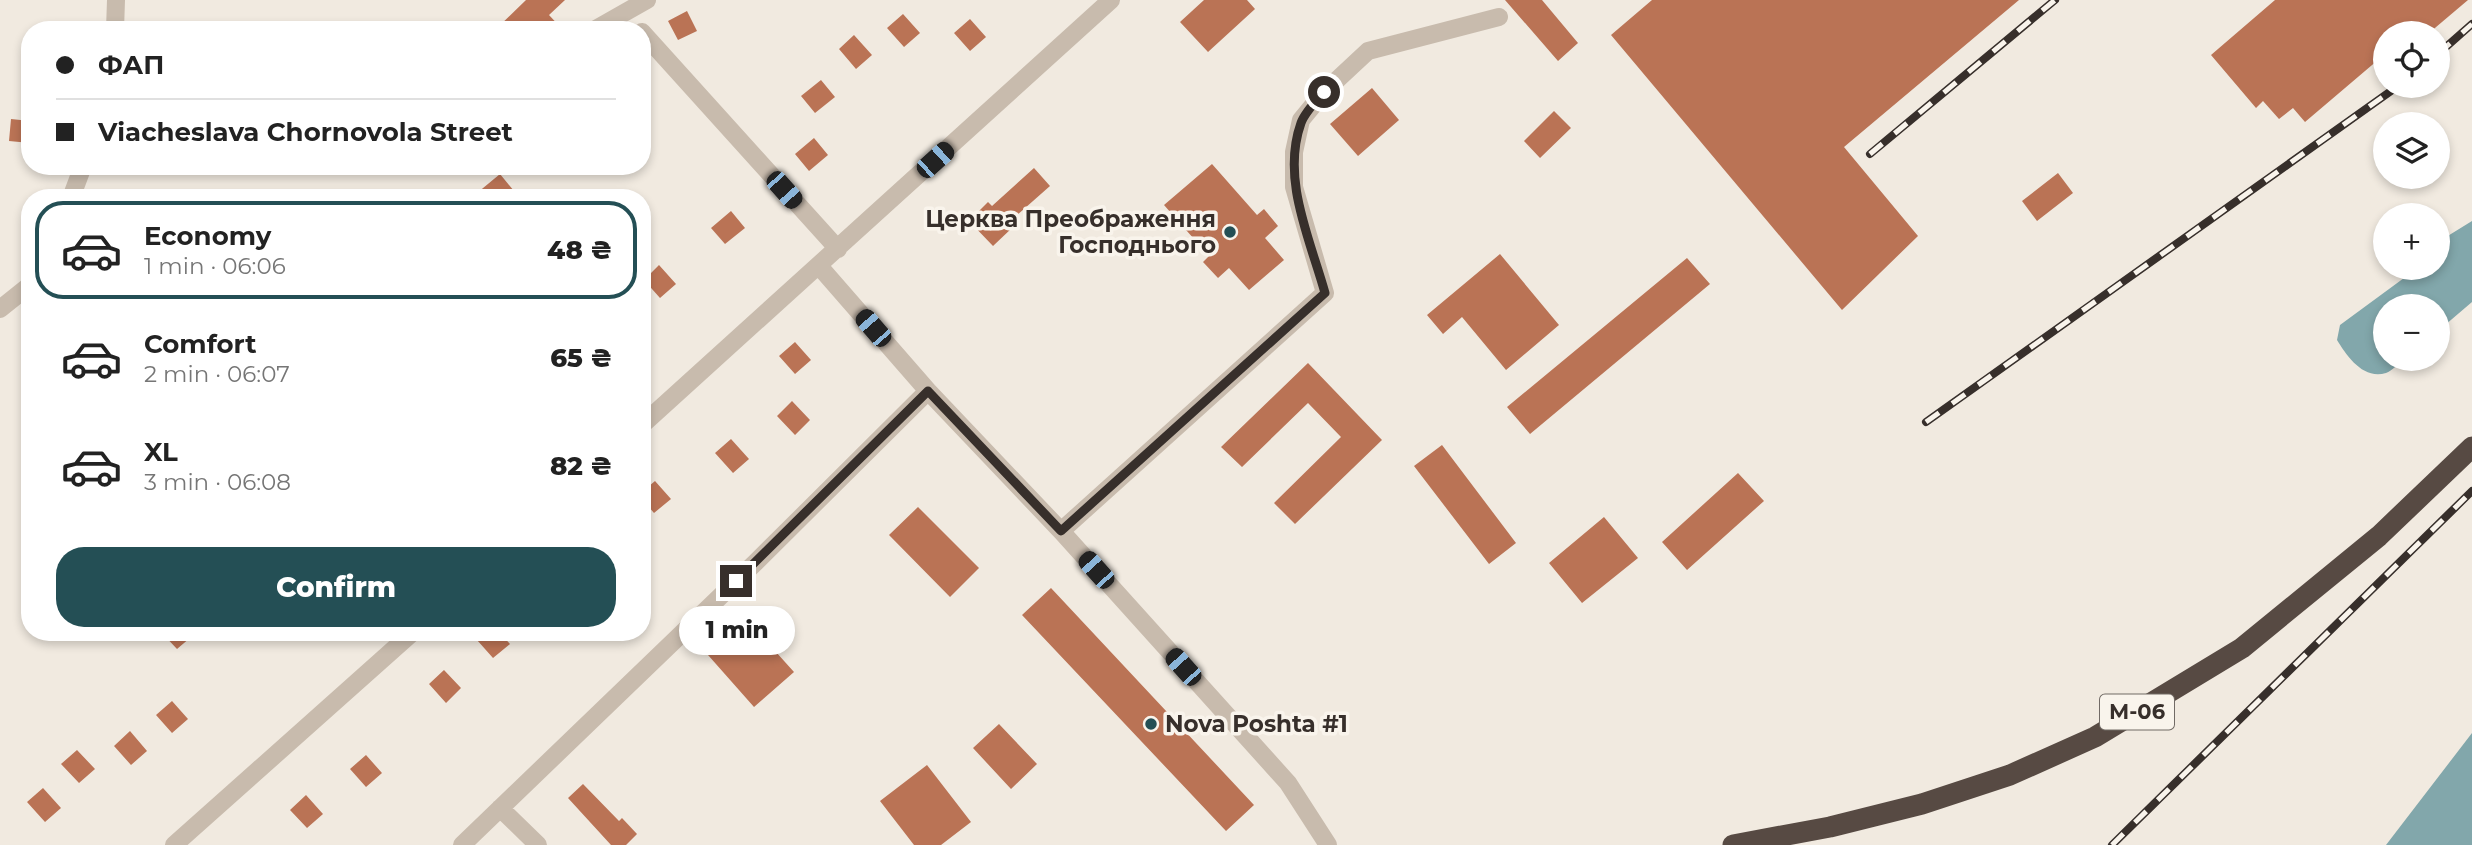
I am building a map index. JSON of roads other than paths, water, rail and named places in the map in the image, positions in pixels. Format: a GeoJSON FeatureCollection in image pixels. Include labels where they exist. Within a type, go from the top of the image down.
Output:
{"type":"FeatureCollection","features":[{"type":"Feature","properties":{"kind":"highway","name":"М-06"},"geometry":{"type":"LineString","coordinates":[[1733,845],[1830,827],[1922,804],[2010,775],[2095,737],[2242,648],[2379,536],[2472,447]]}},
{"type":"Feature","properties":{"kind":"street"},"geometry":{"type":"LineString","coordinates":[[115,21],[116,0]]}},
{"type":"Feature","properties":{"kind":"street"},"geometry":{"type":"LineString","coordinates":[[602,21],[618,6],[648,0]]}},
{"type":"Feature","properties":{"kind":"street"},"geometry":{"type":"LineString","coordinates":[[651,417],[1111,0]]}},
{"type":"Feature","properties":{"kind":"street"},"geometry":{"type":"LineString","coordinates":[[618,6],[632,21]]}},
{"type":"Feature","properties":{"kind":"street"},"geometry":{"type":"LineString","coordinates":[[1061,531],[1325,293],[1294,187],[1294,152],[1301,120],[1324,92],[1368,51],[1499,17]]}},
{"type":"Feature","properties":{"kind":"street"},"geometry":{"type":"LineString","coordinates":[[651,42],[838,249]]}},
{"type":"Feature","properties":{"kind":"street"},"geometry":{"type":"LineString","coordinates":[[819,266],[928,391],[1061,531],[1288,783],[1328,845]]}},
{"type":"Feature","properties":{"kind":"street"},"geometry":{"type":"LineString","coordinates":[[0,309],[21,292]]}},
{"type":"Feature","properties":{"kind":"street"},"geometry":{"type":"LineString","coordinates":[[462,845],[756,562],[928,391]]}},
{"type":"Feature","properties":{"kind":"street"},"geometry":{"type":"LineString","coordinates":[[174,845],[395,641]]}},
{"type":"Feature","properties":{"kind":"street"},"geometry":{"type":"LineString","coordinates":[[500,808],[538,845]]}},
{"type":"Feature","properties":{"kind":"water"},"geometry":{"type":"Polygon","coordinates":[[[2472,221],[2472,302],[2450,321],[2450,294],[2382,294],[2401,280],[2450,280],[2450,235],[2472,221]]]}},
{"type":"Feature","properties":{"kind":"water"},"geometry":{"type":"Polygon","coordinates":[[[2373,301],[2373,371],[2389,371],[2370,373],[2357,365],[2337,340],[2340,325],[2373,301]]]}},
{"type":"Feature","properties":{"kind":"water"},"geometry":{"type":"Polygon","coordinates":[[[2472,733],[2472,845],[2386,845],[2472,733]]]}},
{"type":"Feature","properties":{"kind":"railway"},"geometry":{"type":"LineString","coordinates":[[1870,154],[2055,0]]}},
{"type":"Feature","properties":{"kind":"railway"},"geometry":{"type":"LineString","coordinates":[[2450,43],[2472,24]]}},
{"type":"Feature","properties":{"kind":"railway"},"geometry":{"type":"LineString","coordinates":[[1926,422],[2381,98]]}},
{"type":"Feature","properties":{"kind":"railway"},"geometry":{"type":"LineString","coordinates":[[2112,845],[2472,491]]}},
{"type":"Feature","properties":{"kind":"place","name":"Церква Преображення Господнього"},"geometry":{"type":"Point","coordinates":[1230,232]}},
{"type":"Feature","properties":{"kind":"place","name":"Nova Poshta #1"},"geometry":{"type":"Point","coordinates":[1151,724]}}]}
